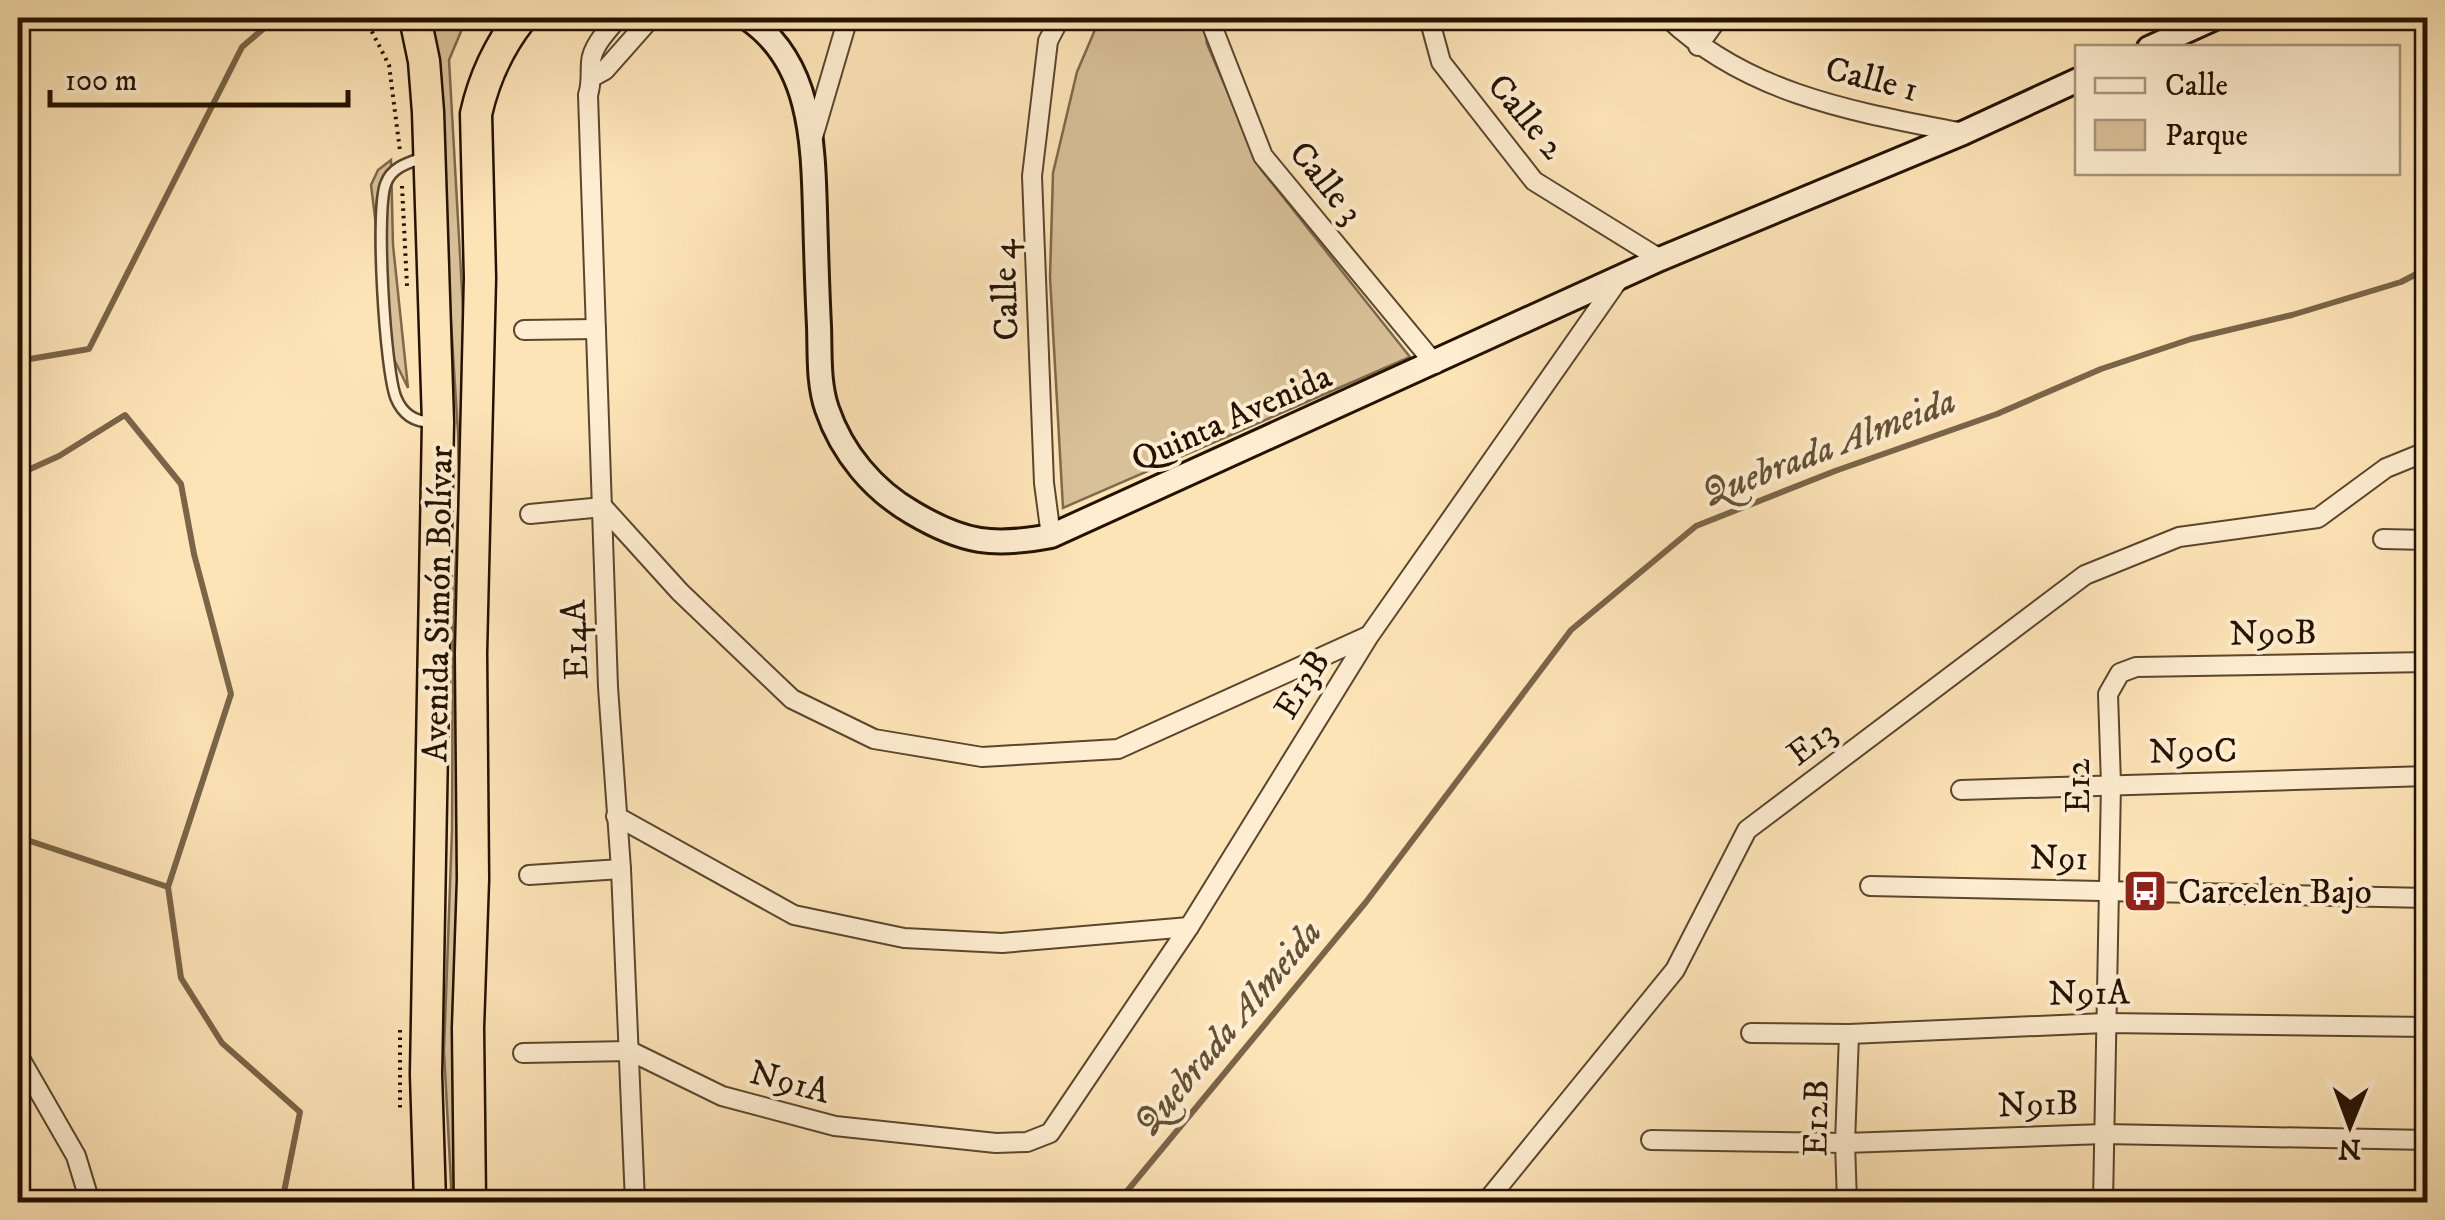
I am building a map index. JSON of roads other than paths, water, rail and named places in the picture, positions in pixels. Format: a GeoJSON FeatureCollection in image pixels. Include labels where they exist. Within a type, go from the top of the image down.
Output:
{"type":"FeatureCollection","features":[{"type":"Feature","properties":{"kind":"highway","name":"Avenida Simón Bolívar"},"geometry":{"type":"LineString","coordinates":[[415,18],[424,61],[416,160],[438,422],[426,1074],[430,1202]]}},
{"type":"Feature","properties":{"kind":"highway","name":"Avenida Simón Bolívar"},"geometry":{"type":"LineString","coordinates":[[470,1202],[471,653],[480,278],[476,114],[506,36],[522,18]]}},
{"type":"Feature","properties":{"kind":"street","name":"E14A"},"geometry":{"type":"LineString","coordinates":[[618,18],[593,55],[594,76],[588,95],[608,687],[621,869],[636,1202]]}},
{"type":"Feature","properties":{"kind":"street"},"geometry":{"type":"LineString","coordinates":[[594,76],[605,70],[651,18]]}},
{"type":"Feature","properties":{"kind":"street","name":"Quinta Avenida"},"geometry":{"type":"LineString","coordinates":[[746,18],[773,39],[784,54],[800,91],[812,137],[820,368],[827,409],[839,438],[885,496],[932,524],[981,542],[1005,544],[1051,536],[1660,258],[2075,81]]}},
{"type":"Feature","properties":{"kind":"street"},"geometry":{"type":"LineString","coordinates":[[812,137],[848,18]]}},
{"type":"Feature","properties":{"kind":"street","name":"Calle 4"},"geometry":{"type":"LineString","coordinates":[[1051,536],[1044,483],[1032,176],[1048,41],[1060,18]]}},
{"type":"Feature","properties":{"kind":"street","name":"Calle 3"},"geometry":{"type":"LineString","coordinates":[[1209,18],[1263,156],[1435,364]]}},
{"type":"Feature","properties":{"kind":"street","name":"Calle 2"},"geometry":{"type":"LineString","coordinates":[[1429,18],[1442,62],[1534,181],[1660,258]]}},
{"type":"Feature","properties":{"kind":"street","name":"Calle 1"},"geometry":{"type":"LineString","coordinates":[[1668,18],[1698,46],[1741,70],[1838,108],[1963,132]]}},
{"type":"Feature","properties":{"kind":"street"},"geometry":{"type":"LineString","coordinates":[[1698,46],[1718,18]]}},
{"type":"Feature","properties":{"kind":"street"},"geometry":{"type":"LineString","coordinates":[[2156,45],[2215,18]]}},
{"type":"Feature","properties":{"kind":"street","name":"E13B"},"geometry":{"type":"LineString","coordinates":[[1050,1132],[1189,927],[1369,636],[1619,278]]}},
{"type":"Feature","properties":{"kind":"street"},"geometry":{"type":"LineString","coordinates":[[524,330],[596,329]]}},
{"type":"Feature","properties":{"kind":"street","name":"E13"},"geometry":{"type":"LineString","coordinates":[[1486,1202],[1675,970],[1748,830],[2086,575],[2179,538],[2318,518],[2386,468],[2428,451]]}},
{"type":"Feature","properties":{"kind":"street"},"geometry":{"type":"LineString","coordinates":[[530,514],[603,507],[680,592],[792,699],[874,738],[982,756],[1118,749],[1369,636]]}},
{"type":"Feature","properties":{"kind":"street"},"geometry":{"type":"LineString","coordinates":[[2383,539],[2428,540]]}},
{"type":"Feature","properties":{"kind":"street","name":"N90B"},"geometry":{"type":"LineString","coordinates":[[2120,673],[2136,666],[2428,662]]}},
{"type":"Feature","properties":{"kind":"street","name":"E12"},"geometry":{"type":"LineString","coordinates":[[2102,1202],[2110,891],[2108,694],[2120,673]]}},
{"type":"Feature","properties":{"kind":"street","name":"N90C"},"geometry":{"type":"LineString","coordinates":[[1961,790],[2428,776]]}},
{"type":"Feature","properties":{"kind":"street"},"geometry":{"type":"LineString","coordinates":[[616,816],[794,915],[904,938],[1002,943],[1189,927]]}},
{"type":"Feature","properties":{"kind":"street"},"geometry":{"type":"LineString","coordinates":[[528,874],[621,869]]}},
{"type":"Feature","properties":{"kind":"street","name":"N91"},"geometry":{"type":"LineString","coordinates":[[1870,886],[2428,898]]}},
{"type":"Feature","properties":{"kind":"street","name":"N91A"},"geometry":{"type":"LineString","coordinates":[[1752,1033],[1849,1034],[2106,1023],[2428,1027]]}},
{"type":"Feature","properties":{"kind":"street","name":"E12B"},"geometry":{"type":"LineString","coordinates":[[1847,1202],[1849,1034]]}},
{"type":"Feature","properties":{"kind":"street","name":"N91A"},"geometry":{"type":"LineString","coordinates":[[523,1053],[630,1050],[722,1096],[835,1126],[996,1144],[1027,1142],[1050,1132]]}},
{"type":"Feature","properties":{"kind":"street"},"geometry":{"type":"LineString","coordinates":[[18,1055],[76,1156],[90,1202]]}},
{"type":"Feature","properties":{"kind":"street","name":"N91B"},"geometry":{"type":"LineString","coordinates":[[1650,1140],[1845,1142],[2104,1134],[2428,1140]]}},
{"type":"Feature","properties":{"kind":"lane"},"geometry":{"type":"LineString","coordinates":[[416,160],[386,181],[382,212],[390,371],[396,400],[404,411],[416,422],[438,422]]}},
{"type":"Feature","properties":{"kind":"waterway"},"geometry":{"type":"LineString","coordinates":[[18,361],[89,349],[242,47],[276,18]]}},
{"type":"Feature","properties":{"kind":"waterway","name":"Quebrada Almeida"},"geometry":{"type":"LineString","coordinates":[[1118,1202],[1366,902],[1571,630],[1696,526],[1835,471],[1997,414],[2101,369],[2191,339],[2292,315],[2401,282],[2428,268]]}},
{"type":"Feature","properties":{"kind":"waterway"},"geometry":{"type":"LineString","coordinates":[[18,460],[28,470],[59,456],[125,415],[181,484],[194,554],[231,694],[168,887],[181,978],[222,1043],[300,1112],[282,1202]]}},
{"type":"Feature","properties":{"kind":"waterway"},"geometry":{"type":"LineString","coordinates":[[18,837],[168,887]]}},
{"type":"Feature","properties":{"kind":"place","name":"Carcelen Bajo"},"geometry":{"type":"Point","coordinates":[2145,891]}}]}
